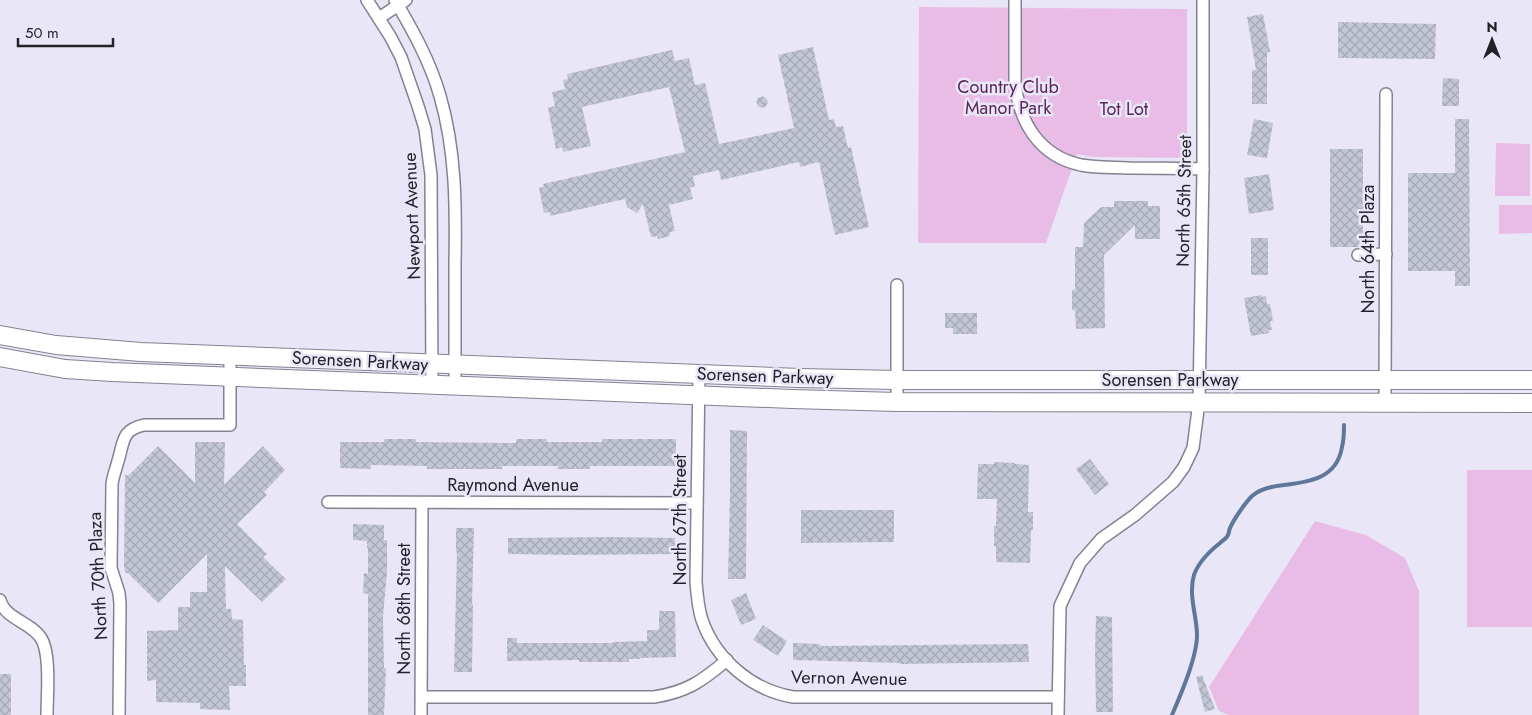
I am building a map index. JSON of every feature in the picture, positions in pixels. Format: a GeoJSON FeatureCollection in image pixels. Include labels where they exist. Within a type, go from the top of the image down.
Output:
{"type":"FeatureCollection","features":[{"type":"Feature","properties":{"kind":"main road","name":"Sorensen Parkway"},"geometry":{"type":"LineString","coordinates":[[0,335],[56,346],[92,349],[455,365],[897,380],[1532,380]]}},
{"type":"Feature","properties":{"kind":"main road","name":"Sorensen Parkway"},"geometry":{"type":"LineString","coordinates":[[0,357],[65,369],[112,372],[897,402],[1532,403]]}},
{"type":"Feature","properties":{"kind":"street","name":"Newport Avenue"},"geometry":{"type":"LineString","coordinates":[[366,0],[379,18],[401,57],[425,128],[431,175],[432,384]]}},
{"type":"Feature","properties":{"kind":"street"},"geometry":{"type":"LineString","coordinates":[[1015,0],[1014,82],[1016,95],[1025,123],[1042,145],[1055,155],[1069,162],[1082,165],[1203,169]]}},
{"type":"Feature","properties":{"kind":"street","name":"North 65th Street"},"geometry":{"type":"LineString","coordinates":[[1058,715],[1060,606],[1080,563],[1101,539],[1135,515],[1173,482],[1184,467],[1193,448],[1200,380],[1203,0]]}},
{"type":"Feature","properties":{"kind":"street"},"geometry":{"type":"LineString","coordinates":[[379,18],[400,2],[430,66],[440,96],[450,143],[456,194],[455,385]]}},
{"type":"Feature","properties":{"kind":"street","name":"North 64th Plaza"},"geometry":{"type":"LineString","coordinates":[[1385,403],[1386,94]]}},
{"type":"Feature","properties":{"kind":"street"},"geometry":{"type":"LineString","coordinates":[[1358,255],[1386,254]]}},
{"type":"Feature","properties":{"kind":"street"},"geometry":{"type":"LineString","coordinates":[[897,284],[897,402]]}},
{"type":"Feature","properties":{"kind":"street","name":"North 70th Plaza"},"geometry":{"type":"LineString","coordinates":[[119,715],[120,604],[119,593],[111,568],[112,484],[123,439],[127,432],[135,427],[144,425],[230,425],[230,355]]}},
{"type":"Feature","properties":{"kind":"street","name":"North 67th Street"},"geometry":{"type":"LineString","coordinates":[[699,374],[696,582],[698,603],[708,634],[727,660]]}},
{"type":"Feature","properties":{"kind":"street","name":"Raymond Avenue"},"geometry":{"type":"LineString","coordinates":[[328,502],[698,503]]}},
{"type":"Feature","properties":{"kind":"street","name":"North 68th Street"},"geometry":{"type":"LineString","coordinates":[[421,715],[422,503]]}},
{"type":"Feature","properties":{"kind":"street"},"geometry":{"type":"LineString","coordinates":[[0,600],[1,605],[8,613],[35,630],[44,643],[48,678],[47,715]]}},
{"type":"Feature","properties":{"kind":"street"},"geometry":{"type":"LineString","coordinates":[[422,697],[654,697],[684,690],[700,682],[727,660]]}},
{"type":"Feature","properties":{"kind":"street","name":"Vernon Avenue"},"geometry":{"type":"LineString","coordinates":[[727,660],[736,670],[758,685],[782,695],[793,697],[1058,697]]}},
{"type":"Feature","properties":{"kind":"green space","name":"Country Club Manor Park"},"geometry":{"type":"Polygon","coordinates":[[[919,7],[1187,9],[1187,158],[1093,157],[1077,154],[1046,243],[918,243],[919,7]]]}},
{"type":"Feature","properties":{"kind":"green space"},"geometry":{"type":"Polygon","coordinates":[[[1496,143],[1530,144],[1530,196],[1495,196],[1496,143]]]}},
{"type":"Feature","properties":{"kind":"green space"},"geometry":{"type":"Polygon","coordinates":[[[1499,205],[1532,205],[1532,233],[1499,234],[1499,205]]]}},
{"type":"Feature","properties":{"kind":"green space"},"geometry":{"type":"Polygon","coordinates":[[[1467,470],[1532,470],[1532,627],[1467,627],[1467,470]]]}},
{"type":"Feature","properties":{"kind":"green space"},"geometry":{"type":"Polygon","coordinates":[[[1315,521],[1366,535],[1405,558],[1419,591],[1419,715],[1229,715],[1219,711],[1209,687],[1315,521]]]}},
{"type":"Feature","properties":{"kind":"building"},"geometry":{"type":"Polygon","coordinates":[[[1263,14],[1270,52],[1267,52],[1267,104],[1252,104],[1252,70],[1256,70],[1247,17],[1263,14]]]}},
{"type":"Feature","properties":{"kind":"building"},"geometry":{"type":"Polygon","coordinates":[[[1338,22],[1436,24],[1435,59],[1338,58],[1338,22]]]}},
{"type":"Feature","properties":{"kind":"building"},"geometry":{"type":"Polygon","coordinates":[[[813,47],[829,120],[834,119],[836,127],[843,126],[848,148],[851,147],[869,227],[835,235],[819,162],[800,167],[799,162],[721,180],[719,170],[693,176],[695,186],[690,188],[693,199],[669,205],[675,231],[670,232],[670,236],[658,239],[657,236],[651,237],[643,204],[637,213],[627,207],[625,199],[550,216],[550,212],[544,213],[539,188],[544,187],[543,184],[685,152],[669,87],[582,107],[591,146],[563,152],[562,147],[556,149],[548,108],[555,106],[552,92],[565,89],[563,80],[568,79],[567,74],[672,50],[675,61],[689,58],[695,85],[705,83],[719,144],[794,128],[778,55],[813,47]]]}},
{"type":"Feature","properties":{"kind":"building"},"geometry":{"type":"Polygon","coordinates":[[[1443,78],[1459,79],[1459,106],[1442,106],[1443,78]]]}},
{"type":"Feature","properties":{"kind":"building"},"geometry":{"type":"Polygon","coordinates":[[[762,96],[768,102],[762,108],[756,102],[762,96]]]}},
{"type":"Feature","properties":{"kind":"building"},"geometry":{"type":"Polygon","coordinates":[[[1254,119],[1273,123],[1267,158],[1247,155],[1254,119]]]}},
{"type":"Feature","properties":{"kind":"building"},"geometry":{"type":"Polygon","coordinates":[[[1455,119],[1469,119],[1470,286],[1455,286],[1455,271],[1408,271],[1408,173],[1455,173],[1455,119]]]}},
{"type":"Feature","properties":{"kind":"building"},"geometry":{"type":"Polygon","coordinates":[[[1330,149],[1363,149],[1363,247],[1330,247],[1330,149]]]}},
{"type":"Feature","properties":{"kind":"building"},"geometry":{"type":"Polygon","coordinates":[[[1269,174],[1274,210],[1249,214],[1244,178],[1269,174]]]}},
{"type":"Feature","properties":{"kind":"building"},"geometry":{"type":"Polygon","coordinates":[[[1114,201],[1148,201],[1148,206],[1160,206],[1160,239],[1135,239],[1135,225],[1104,255],[1105,328],[1076,329],[1075,310],[1072,310],[1072,290],[1075,290],[1075,247],[1083,247],[1084,223],[1101,207],[1114,207],[1114,201]]]}},
{"type":"Feature","properties":{"kind":"building"},"geometry":{"type":"Polygon","coordinates":[[[1251,238],[1268,238],[1268,275],[1251,275],[1251,238]]]}},
{"type":"Feature","properties":{"kind":"building"},"geometry":{"type":"Polygon","coordinates":[[[1262,295],[1262,297],[1266,296],[1267,304],[1270,304],[1273,321],[1270,321],[1272,330],[1268,330],[1269,333],[1251,336],[1244,298],[1262,295]]]}},
{"type":"Feature","properties":{"kind":"building"},"geometry":{"type":"Polygon","coordinates":[[[945,313],[977,313],[977,334],[953,334],[953,328],[945,328],[945,313]]]}},
{"type":"Feature","properties":{"kind":"building"},"geometry":{"type":"Polygon","coordinates":[[[730,430],[747,431],[746,579],[728,579],[730,430]]]}},
{"type":"Feature","properties":{"kind":"building"},"geometry":{"type":"Polygon","coordinates":[[[384,439],[416,439],[416,442],[516,443],[516,439],[547,439],[547,442],[602,442],[602,439],[676,439],[676,466],[590,466],[590,469],[558,469],[558,466],[502,466],[502,469],[427,469],[427,466],[371,465],[371,469],[340,468],[340,442],[384,442],[384,439]]]}},
{"type":"Feature","properties":{"kind":"building"},"geometry":{"type":"Polygon","coordinates":[[[195,442],[225,442],[224,485],[263,446],[285,470],[264,492],[267,495],[237,524],[267,554],[263,557],[286,579],[262,602],[225,566],[226,609],[231,609],[232,619],[243,620],[244,665],[246,665],[246,686],[229,686],[230,710],[200,709],[200,703],[156,702],[156,680],[147,681],[147,631],[178,630],[178,607],[190,607],[190,592],[207,592],[207,554],[158,603],[128,573],[125,573],[125,475],[129,475],[158,446],[195,483],[195,442]]]}},
{"type":"Feature","properties":{"kind":"building"},"geometry":{"type":"Polygon","coordinates":[[[1090,459],[1109,484],[1095,495],[1076,469],[1090,459]]]}},
{"type":"Feature","properties":{"kind":"building"},"geometry":{"type":"Polygon","coordinates":[[[994,462],[1029,465],[1028,512],[1033,512],[1030,563],[996,562],[994,526],[996,526],[997,499],[977,499],[978,464],[994,464],[994,462]]]}},
{"type":"Feature","properties":{"kind":"building"},"geometry":{"type":"Polygon","coordinates":[[[801,510],[894,510],[894,542],[801,543],[801,510]]]}},
{"type":"Feature","properties":{"kind":"building"},"geometry":{"type":"Polygon","coordinates":[[[353,524],[384,525],[384,540],[387,540],[387,572],[383,616],[384,668],[386,668],[384,715],[368,715],[368,594],[363,593],[364,573],[368,574],[368,548],[367,541],[353,540],[353,524]]]}},
{"type":"Feature","properties":{"kind":"building"},"geometry":{"type":"Polygon","coordinates":[[[456,528],[474,528],[472,672],[454,672],[456,528]]]}},
{"type":"Feature","properties":{"kind":"building"},"geometry":{"type":"Polygon","coordinates":[[[508,538],[675,538],[675,554],[508,554],[508,538]]]}},
{"type":"Feature","properties":{"kind":"building"},"geometry":{"type":"Polygon","coordinates":[[[746,593],[756,619],[741,625],[731,600],[746,593]]]}},
{"type":"Feature","properties":{"kind":"building"},"geometry":{"type":"Polygon","coordinates":[[[659,611],[675,611],[676,657],[629,659],[629,662],[579,662],[579,660],[507,661],[507,638],[517,638],[517,643],[647,641],[647,630],[659,630],[659,611]]]}},
{"type":"Feature","properties":{"kind":"building"},"geometry":{"type":"Polygon","coordinates":[[[1096,616],[1112,617],[1113,712],[1096,712],[1096,616]]]}},
{"type":"Feature","properties":{"kind":"building"},"geometry":{"type":"Polygon","coordinates":[[[763,625],[787,641],[778,656],[753,640],[763,625]]]}},
{"type":"Feature","properties":{"kind":"building"},"geometry":{"type":"Polygon","coordinates":[[[793,643],[820,644],[820,646],[1028,644],[1029,662],[900,664],[793,660],[793,643]]]}},
{"type":"Feature","properties":{"kind":"building"},"geometry":{"type":"Polygon","coordinates":[[[0,674],[11,674],[11,715],[0,715],[0,674]]]}},
{"type":"Feature","properties":{"kind":"building"},"geometry":{"type":"Polygon","coordinates":[[[1202,675],[1215,709],[1205,712],[1196,677],[1202,675]]]}},
{"type":"Feature","properties":{"kind":"waterway"},"geometry":{"type":"LineString","coordinates":[[1172,715],[1188,675],[1196,644],[1197,628],[1192,583],[1198,566],[1208,553],[1227,537],[1237,516],[1255,494],[1272,487],[1312,480],[1328,472],[1339,457],[1343,442],[1344,425]]}},
{"type":"Feature","properties":{"kind":"park label","name":"Tot Lot"},"geometry":{"type":"Point","coordinates":[1124,109]}}]}
